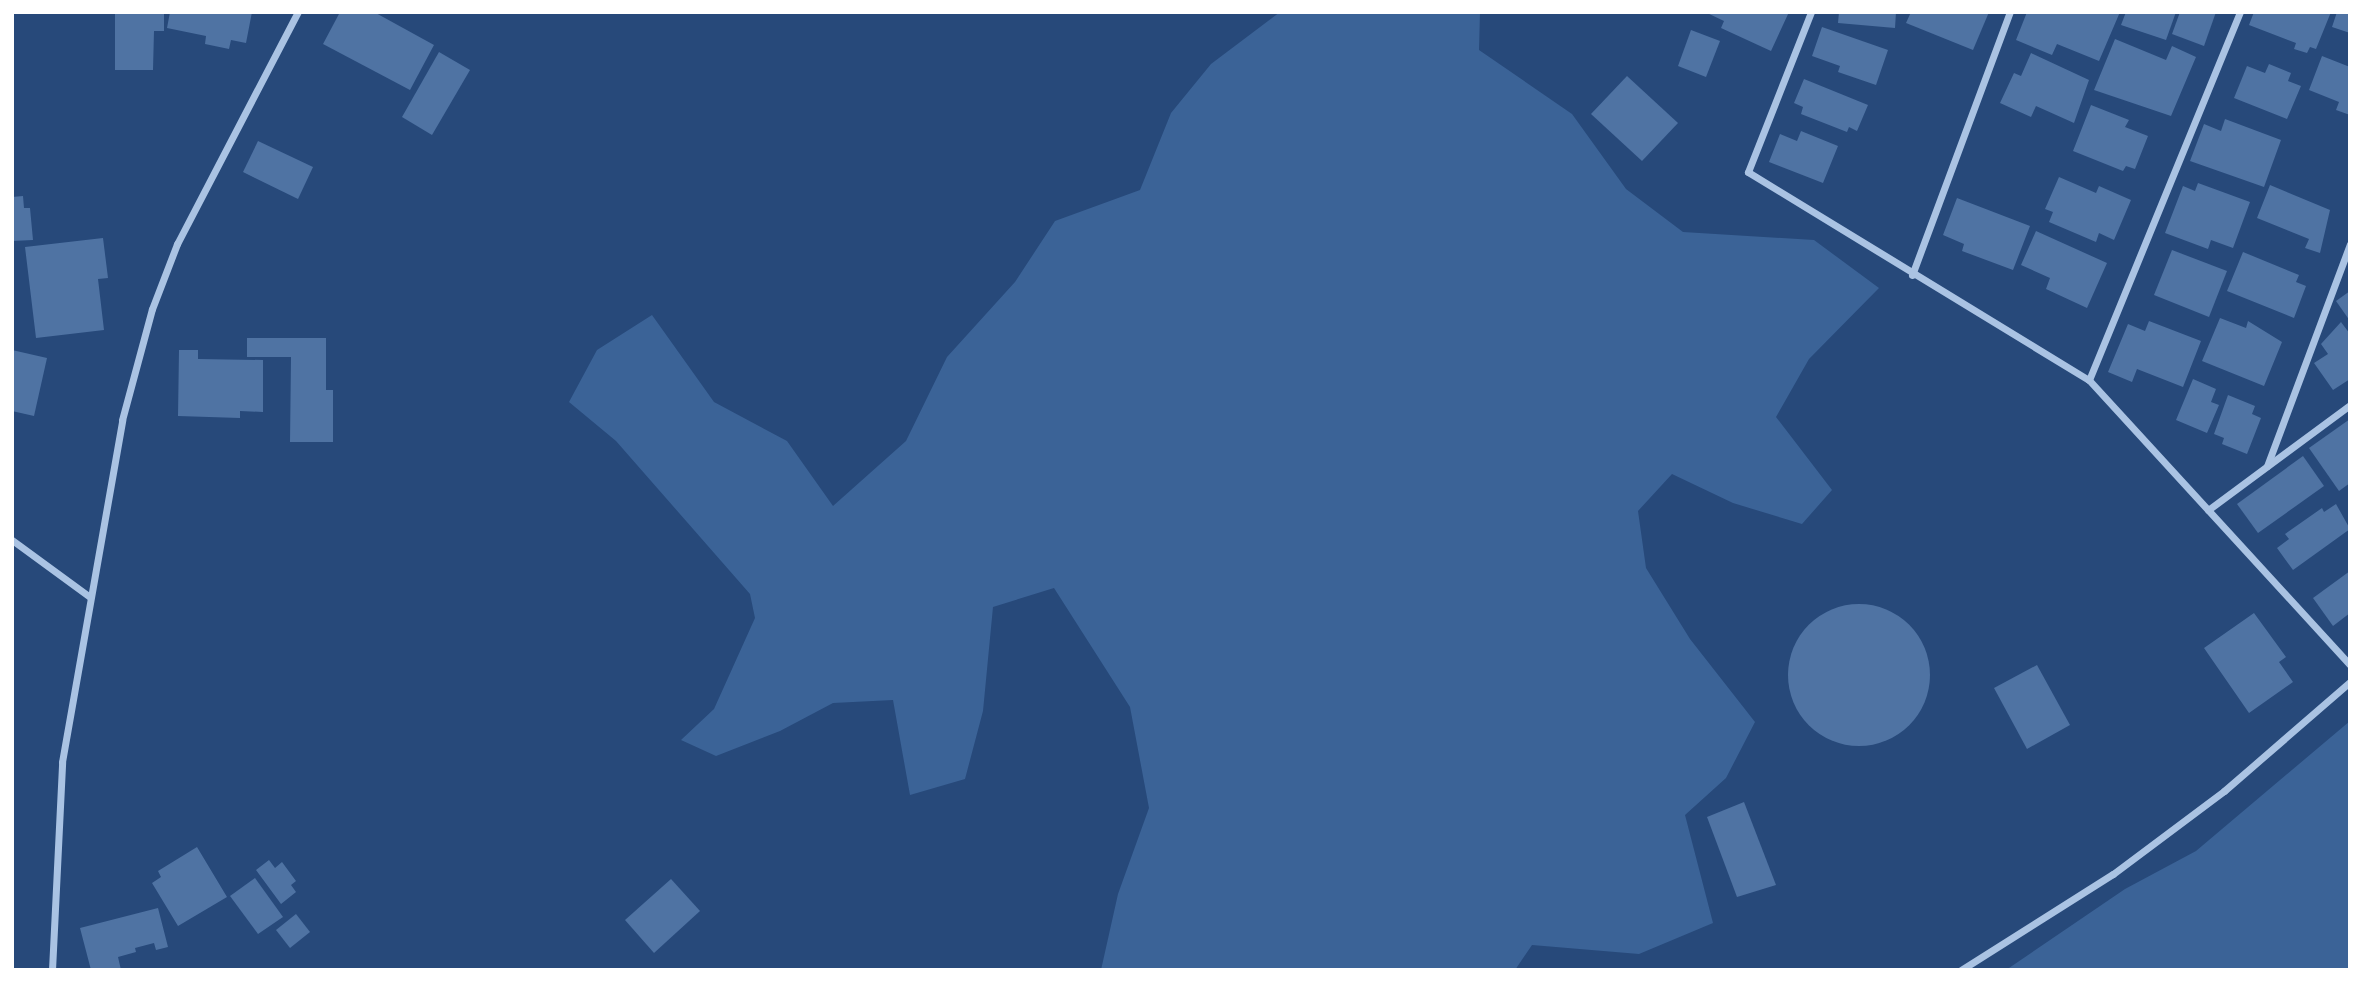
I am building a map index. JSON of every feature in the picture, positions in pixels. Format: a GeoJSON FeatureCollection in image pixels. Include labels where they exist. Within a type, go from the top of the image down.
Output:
{"type":"FeatureCollection","features":[{"type":"Feature","properties":{"kind":"street"},"geometry":{"type":"LineString","coordinates":[[52,970],[62,762],[122,420],[152,309],[177,244],[298,12]]}},
{"type":"Feature","properties":{"kind":"street"},"geometry":{"type":"LineString","coordinates":[[1811,12],[1748,172],[1912,275],[2089,380],[2350,665]]}},
{"type":"Feature","properties":{"kind":"street"},"geometry":{"type":"LineString","coordinates":[[1912,275],[2010,12]]}},
{"type":"Feature","properties":{"kind":"street"},"geometry":{"type":"LineString","coordinates":[[2089,380],[2240,12]]}},
{"type":"Feature","properties":{"kind":"street"},"geometry":{"type":"LineString","coordinates":[[2267,466],[2350,244]]}},
{"type":"Feature","properties":{"kind":"street"},"geometry":{"type":"LineString","coordinates":[[2208,510],[2350,405]]}},
{"type":"Feature","properties":{"kind":"street"},"geometry":{"type":"LineString","coordinates":[[12,540],[90,597]]}},
{"type":"Feature","properties":{"kind":"street"},"geometry":{"type":"LineString","coordinates":[[1961,970],[2113,874],[2224,791],[2350,682]]}},
{"type":"Feature","properties":{"kind":"shaded area"},"geometry":{"type":"Polygon","coordinates":[[[1280,12],[1480,12],[1479,50],[1572,114],[1626,189],[1683,232],[1814,240],[1879,288],[1809,359],[1776,417],[1832,490],[1802,524],[1733,503],[1672,474],[1638,511],[1646,568],[1690,639],[1755,722],[1726,778],[1685,815],[1713,923],[1639,954],[1532,945],[1515,970],[1101,970],[1118,894],[1149,808],[1130,707],[1054,588],[993,607],[983,711],[965,779],[910,795],[893,700],[833,703],[780,731],[716,756],[681,740],[714,709],[755,618],[750,594],[616,441],[569,402],[597,350],[652,315],[714,402],[787,441],[833,506],[906,441],[947,357],[1015,282],[1055,221],[1140,190],[1171,113],[1211,64],[1280,12]]]}},
{"type":"Feature","properties":{"kind":"shaded area"},"geometry":{"type":"Polygon","coordinates":[[[2350,721],[2350,970],[2006,970],[2125,889],[2196,851],[2350,721]]]}},
{"type":"Feature","properties":{"kind":"building"},"geometry":{"type":"Polygon","coordinates":[[[115,12],[164,12],[164,31],[154,31],[153,70],[115,70],[115,12]]]}},
{"type":"Feature","properties":{"kind":"building"},"geometry":{"type":"Polygon","coordinates":[[[170,12],[252,12],[246,43],[231,40],[229,49],[205,44],[206,36],[167,28],[170,12]]]}},
{"type":"Feature","properties":{"kind":"building"},"geometry":{"type":"Polygon","coordinates":[[[340,12],[374,12],[434,45],[410,90],[323,44],[340,12]]]}},
{"type":"Feature","properties":{"kind":"building"},"geometry":{"type":"Polygon","coordinates":[[[1705,12],[1789,12],[1771,51],[1721,28],[1724,21],[1705,12]]]}},
{"type":"Feature","properties":{"kind":"building"},"geometry":{"type":"Polygon","coordinates":[[[1839,12],[1896,12],[1895,28],[1838,23],[1839,12]]]}},
{"type":"Feature","properties":{"kind":"building"},"geometry":{"type":"Polygon","coordinates":[[[1911,12],[1989,12],[1973,50],[1906,23],[1911,12]]]}},
{"type":"Feature","properties":{"kind":"building"},"geometry":{"type":"Polygon","coordinates":[[[2027,12],[2120,12],[2099,61],[2057,44],[2052,55],[2016,40],[2027,12]]]}},
{"type":"Feature","properties":{"kind":"building"},"geometry":{"type":"Polygon","coordinates":[[[2126,12],[2176,12],[2166,40],[2121,25],[2126,12]]]}},
{"type":"Feature","properties":{"kind":"building"},"geometry":{"type":"Polygon","coordinates":[[[2180,12],[2216,12],[2204,46],[2172,34],[2180,12]]]}},
{"type":"Feature","properties":{"kind":"building"},"geometry":{"type":"Polygon","coordinates":[[[2254,12],[2331,12],[2316,49],[2310,47],[2307,53],[2294,49],[2296,43],[2249,25],[2254,12]]]}},
{"type":"Feature","properties":{"kind":"building"},"geometry":{"type":"Polygon","coordinates":[[[2337,12],[2350,12],[2350,33],[2332,27],[2337,12]]]}},
{"type":"Feature","properties":{"kind":"building"},"geometry":{"type":"Polygon","coordinates":[[[1822,27],[1888,50],[1876,85],[1838,72],[1840,66],[1812,56],[1822,27]]]}},
{"type":"Feature","properties":{"kind":"building"},"geometry":{"type":"Polygon","coordinates":[[[1691,30],[1720,41],[1706,77],[1678,66],[1691,30]]]}},
{"type":"Feature","properties":{"kind":"building"},"geometry":{"type":"Polygon","coordinates":[[[2115,39],[2166,60],[2172,46],[2196,57],[2171,116],[2094,90],[2115,39]]]}},
{"type":"Feature","properties":{"kind":"building"},"geometry":{"type":"Polygon","coordinates":[[[439,52],[470,70],[432,135],[402,117],[439,52]]]}},
{"type":"Feature","properties":{"kind":"building"},"geometry":{"type":"Polygon","coordinates":[[[2031,53],[2089,80],[2074,123],[2036,106],[2031,117],[2000,103],[2014,73],[2021,76],[2031,53]]]}},
{"type":"Feature","properties":{"kind":"building"},"geometry":{"type":"Polygon","coordinates":[[[2322,56],[2350,67],[2350,115],[2336,110],[2339,102],[2309,90],[2322,56]]]}},
{"type":"Feature","properties":{"kind":"building"},"geometry":{"type":"Polygon","coordinates":[[[2269,64],[2291,73],[2288,81],[2301,86],[2287,119],[2234,98],[2247,66],[2265,73],[2269,64]]]}},
{"type":"Feature","properties":{"kind":"building"},"geometry":{"type":"Polygon","coordinates":[[[1627,76],[1678,123],[1642,161],[1591,114],[1627,76]]]}},
{"type":"Feature","properties":{"kind":"building"},"geometry":{"type":"Polygon","coordinates":[[[1804,79],[1868,105],[1857,131],[1849,127],[1847,132],[1801,114],[1803,107],[1794,103],[1804,79]]]}},
{"type":"Feature","properties":{"kind":"building"},"geometry":{"type":"Polygon","coordinates":[[[2091,105],[2129,120],[2125,127],[2148,136],[2135,169],[2126,166],[2123,171],[2073,151],[2091,105]]]}},
{"type":"Feature","properties":{"kind":"building"},"geometry":{"type":"Polygon","coordinates":[[[2225,119],[2281,140],[2264,187],[2190,161],[2204,124],[2221,131],[2225,119]]]}},
{"type":"Feature","properties":{"kind":"building"},"geometry":{"type":"Polygon","coordinates":[[[1801,131],[1838,146],[1823,183],[1769,162],[1780,134],[1797,141],[1801,131]]]}},
{"type":"Feature","properties":{"kind":"building"},"geometry":{"type":"Polygon","coordinates":[[[258,141],[313,167],[298,199],[243,172],[258,141]]]}},
{"type":"Feature","properties":{"kind":"building"},"geometry":{"type":"Polygon","coordinates":[[[2059,177],[2096,193],[2099,186],[2131,200],[2114,240],[2099,233],[2096,242],[2049,222],[2053,212],[2045,209],[2059,177]]]}},
{"type":"Feature","properties":{"kind":"building"},"geometry":{"type":"Polygon","coordinates":[[[2198,183],[2250,202],[2233,248],[2211,240],[2208,249],[2165,233],[2183,186],[2195,191],[2198,183]]]}},
{"type":"Feature","properties":{"kind":"building"},"geometry":{"type":"Polygon","coordinates":[[[2270,185],[2330,210],[2320,253],[2305,248],[2309,239],[2257,218],[2270,185]]]}},
{"type":"Feature","properties":{"kind":"building"},"geometry":{"type":"Polygon","coordinates":[[[23,196],[24,208],[30,208],[33,240],[12,241],[12,197],[23,196]]]}},
{"type":"Feature","properties":{"kind":"building"},"geometry":{"type":"Polygon","coordinates":[[[1957,198],[2030,226],[2013,270],[1962,251],[1964,244],[1943,235],[1957,198]]]}},
{"type":"Feature","properties":{"kind":"building"},"geometry":{"type":"Polygon","coordinates":[[[2036,231],[2107,263],[2087,308],[2046,289],[2050,278],[2021,265],[2036,231]]]}},
{"type":"Feature","properties":{"kind":"building"},"geometry":{"type":"Polygon","coordinates":[[[103,238],[108,278],[98,279],[104,330],[36,338],[25,247],[103,238]]]}},
{"type":"Feature","properties":{"kind":"building"},"geometry":{"type":"Polygon","coordinates":[[[2172,250],[2227,271],[2209,317],[2154,295],[2172,250]]]}},
{"type":"Feature","properties":{"kind":"building"},"geometry":{"type":"Polygon","coordinates":[[[2243,252],[2299,275],[2296,282],[2306,286],[2294,318],[2227,291],[2243,252]]]}},
{"type":"Feature","properties":{"kind":"building"},"geometry":{"type":"Polygon","coordinates":[[[2350,291],[2350,321],[2336,301],[2350,291]]]}},
{"type":"Feature","properties":{"kind":"building"},"geometry":{"type":"Polygon","coordinates":[[[2220,318],[2246,328],[2248,321],[2282,342],[2264,386],[2202,361],[2220,318]]]}},
{"type":"Feature","properties":{"kind":"building"},"geometry":{"type":"Polygon","coordinates":[[[2149,321],[2201,341],[2183,387],[2137,369],[2132,382],[2108,372],[2128,324],[2145,331],[2149,321]]]}},
{"type":"Feature","properties":{"kind":"building"},"geometry":{"type":"Polygon","coordinates":[[[2341,322],[2350,334],[2350,379],[2333,390],[2314,363],[2328,354],[2321,344],[2341,322]]]}},
{"type":"Feature","properties":{"kind":"building"},"geometry":{"type":"Polygon","coordinates":[[[247,338],[326,338],[326,390],[333,390],[333,442],[290,442],[291,357],[247,357],[247,338]]]}},
{"type":"Feature","properties":{"kind":"building"},"geometry":{"type":"Polygon","coordinates":[[[12,350],[47,358],[34,416],[12,411],[12,350]]]}},
{"type":"Feature","properties":{"kind":"building"},"geometry":{"type":"Polygon","coordinates":[[[179,350],[198,350],[198,359],[263,360],[263,412],[240,411],[240,418],[178,416],[179,350]]]}},
{"type":"Feature","properties":{"kind":"building"},"geometry":{"type":"Polygon","coordinates":[[[2193,379],[2216,389],[2211,402],[2219,405],[2207,433],[2176,420],[2193,379]]]}},
{"type":"Feature","properties":{"kind":"building"},"geometry":{"type":"Polygon","coordinates":[[[2228,395],[2255,406],[2252,414],[2261,418],[2247,454],[2222,444],[2224,438],[2214,434],[2228,395]]]}},
{"type":"Feature","properties":{"kind":"building"},"geometry":{"type":"Polygon","coordinates":[[[2350,419],[2350,483],[2339,491],[2309,448],[2350,419]]]}},
{"type":"Feature","properties":{"kind":"building"},"geometry":{"type":"Polygon","coordinates":[[[2303,456],[2324,486],[2258,533],[2237,504],[2303,456]]]}},
{"type":"Feature","properties":{"kind":"building"},"geometry":{"type":"Polygon","coordinates":[[[2336,504],[2350,529],[2293,570],[2277,548],[2289,539],[2285,534],[2322,508],[2324,512],[2336,504]]]}},
{"type":"Feature","properties":{"kind":"building"},"geometry":{"type":"Polygon","coordinates":[[[2350,571],[2350,613],[2333,626],[2313,598],[2350,571]]]}},
{"type":"Feature","properties":{"kind":"building"},"geometry":{"type":"Polygon","coordinates":[[[1859,604],[1886,610],[1909,625],[1924,648],[1930,675],[1924,702],[1909,725],[1886,740],[1859,746],[1832,740],[1809,725],[1794,702],[1788,675],[1794,648],[1809,625],[1832,610],[1859,604]]]}},
{"type":"Feature","properties":{"kind":"building"},"geometry":{"type":"Polygon","coordinates":[[[2254,613],[2286,657],[2279,662],[2293,682],[2249,713],[2204,648],[2254,613]]]}},
{"type":"Feature","properties":{"kind":"building"},"geometry":{"type":"Polygon","coordinates":[[[2037,665],[2070,725],[2027,749],[1994,688],[2037,665]]]}},
{"type":"Feature","properties":{"kind":"building"},"geometry":{"type":"Polygon","coordinates":[[[1744,802],[1776,885],[1737,897],[1707,817],[1744,802]]]}},
{"type":"Feature","properties":{"kind":"building"},"geometry":{"type":"Polygon","coordinates":[[[197,847],[227,897],[178,926],[152,883],[161,877],[158,871],[197,847]]]}},
{"type":"Feature","properties":{"kind":"building"},"geometry":{"type":"Polygon","coordinates":[[[269,860],[275,868],[282,862],[296,881],[291,885],[296,892],[281,904],[256,870],[269,860]]]}},
{"type":"Feature","properties":{"kind":"building"},"geometry":{"type":"Polygon","coordinates":[[[255,878],[283,917],[258,934],[230,896],[255,878]]]}},
{"type":"Feature","properties":{"kind":"building"},"geometry":{"type":"Polygon","coordinates":[[[671,879],[700,911],[654,953],[625,920],[671,879]]]}},
{"type":"Feature","properties":{"kind":"building"},"geometry":{"type":"Polygon","coordinates":[[[158,908],[168,947],[156,950],[154,943],[135,948],[136,952],[118,957],[121,970],[91,970],[80,928],[158,908]]]}},
{"type":"Feature","properties":{"kind":"building"},"geometry":{"type":"Polygon","coordinates":[[[296,914],[310,932],[290,948],[276,930],[296,914]]]}}]}
